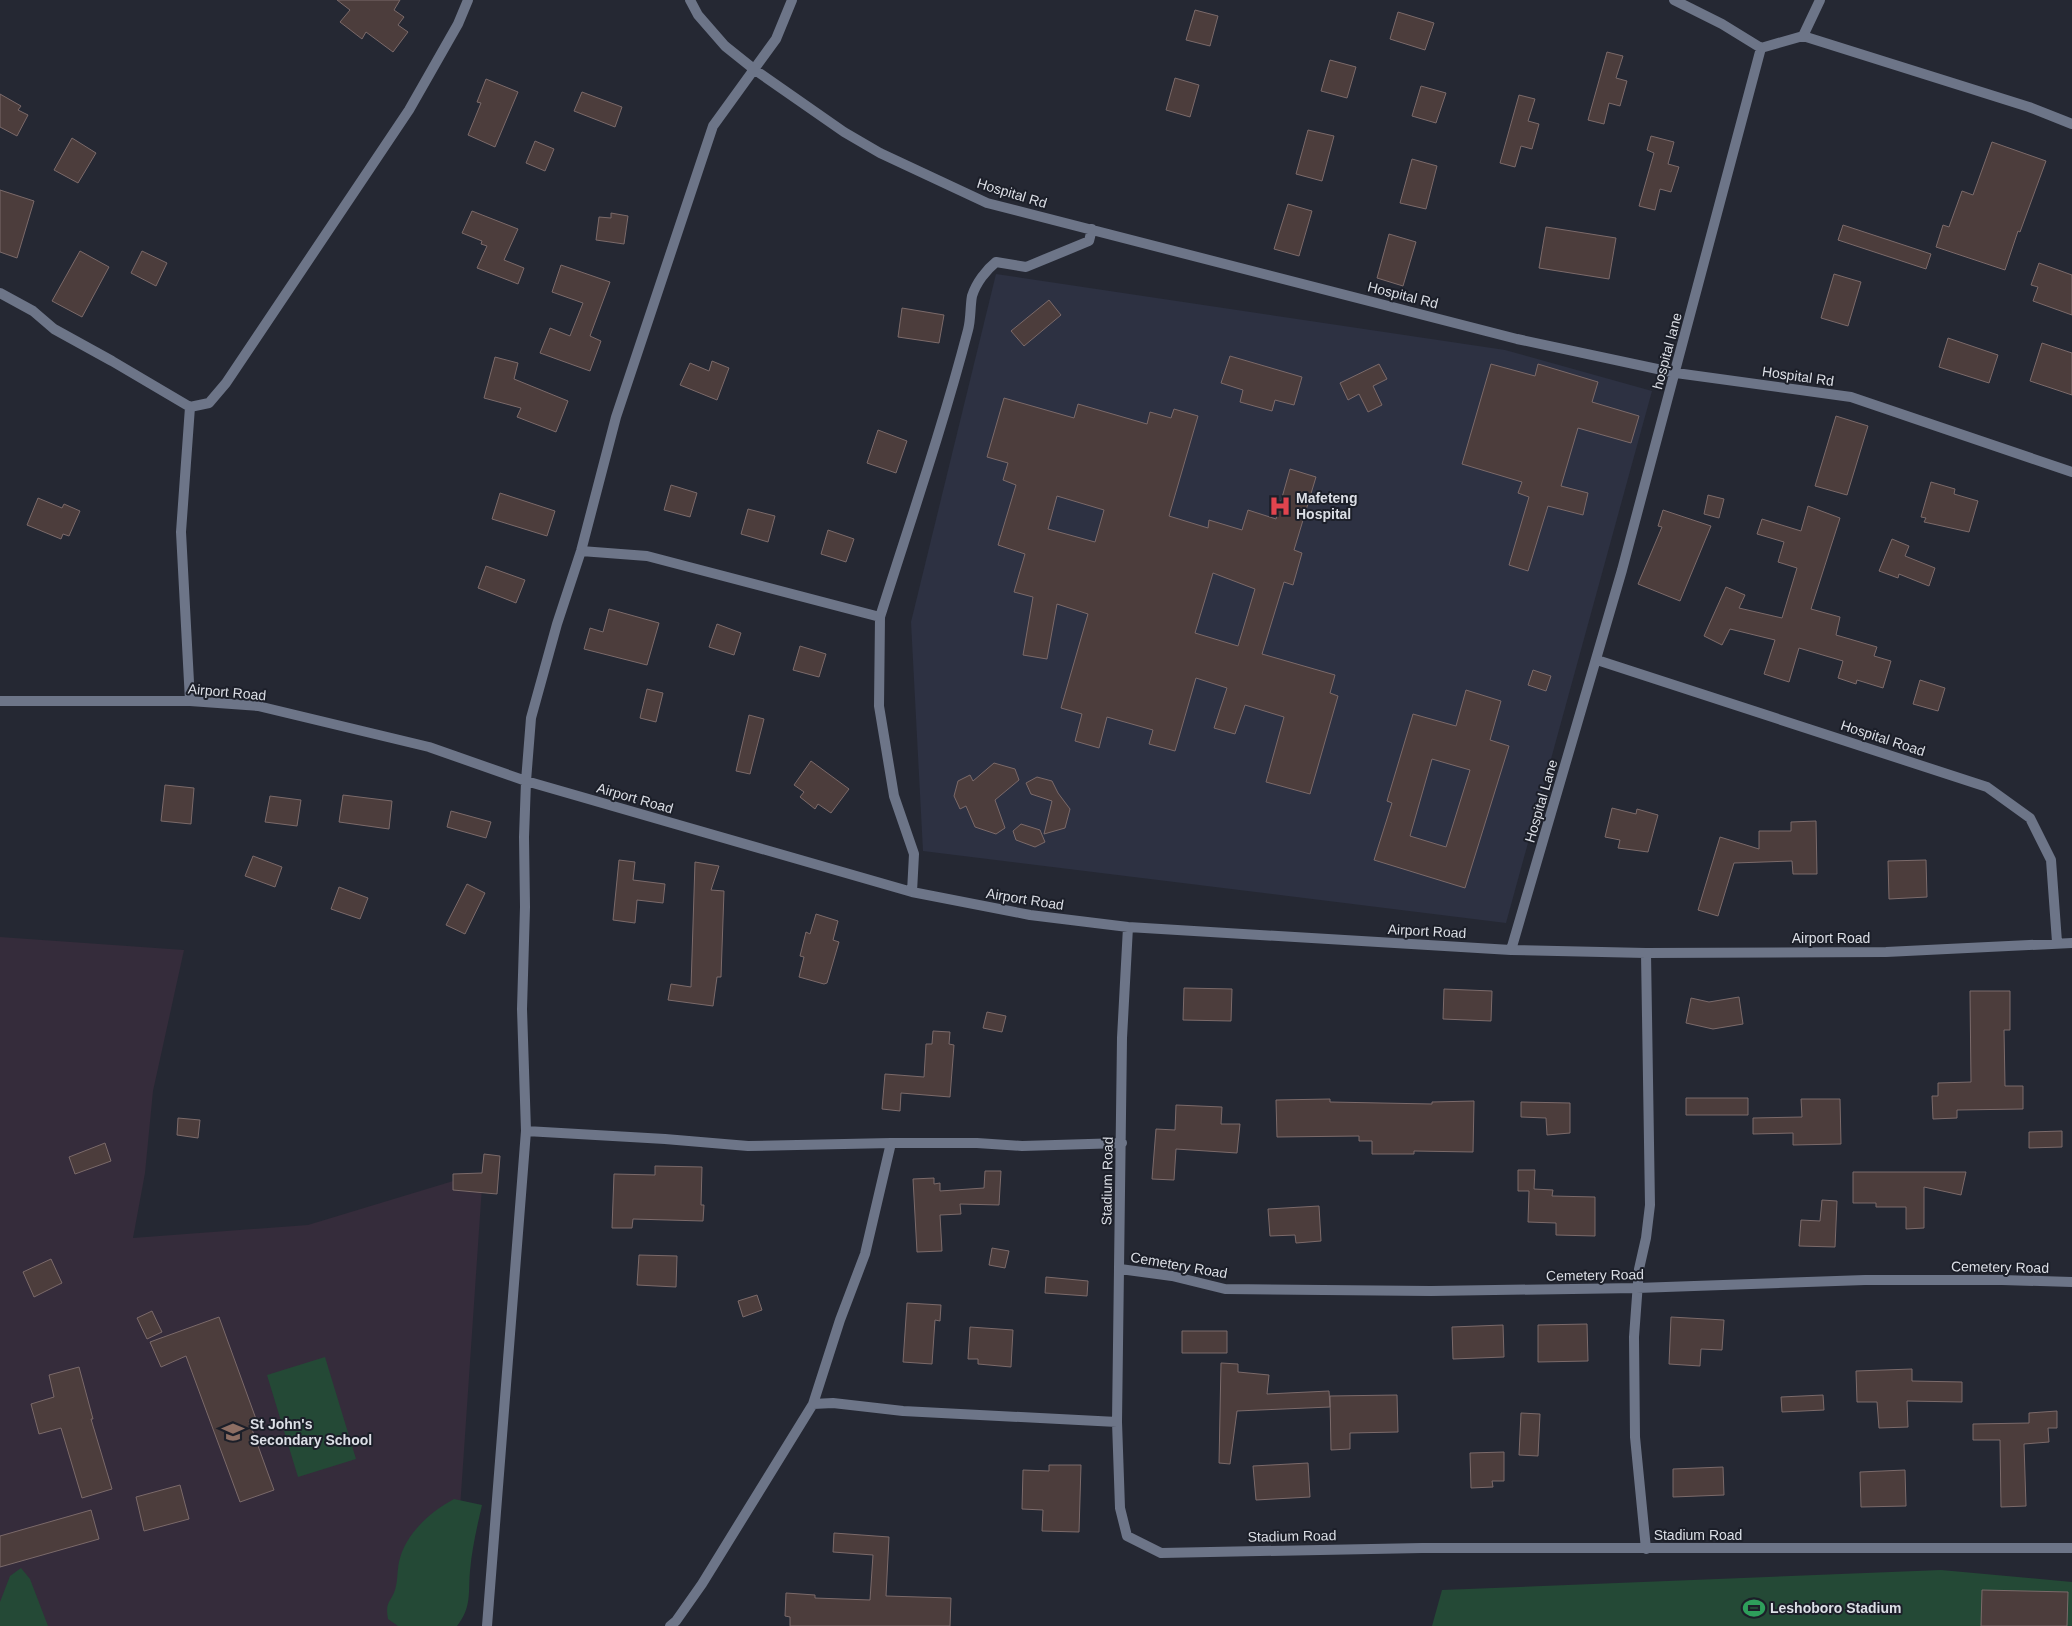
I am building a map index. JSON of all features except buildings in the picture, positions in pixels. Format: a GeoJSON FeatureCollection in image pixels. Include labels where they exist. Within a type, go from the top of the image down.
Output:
{"type":"FeatureCollection","features":[{"type":"Feature","properties":{"kind":"street"},"geometry":{"type":"LineString","coordinates":[[0,293],[33,311],[54,329],[190,407],[209,403],[226,383],[409,110],[458,24],[468,0]]}},
{"type":"Feature","properties":{"kind":"street","name":"Hospital Rd"},"geometry":{"type":"LineString","coordinates":[[690,0],[698,15],[724,46],[844,132],[880,153],[988,203],[1517,339],[1676,373],[1851,397],[2072,472]]}},
{"type":"Feature","properties":{"kind":"street"},"geometry":{"type":"LineString","coordinates":[[487,1626],[526,1131],[522,1009],[526,782],[531,718],[557,624],[581,551],[616,417],[681,216],[713,126],[776,39],[792,0]]}},
{"type":"Feature","properties":{"kind":"street"},"geometry":{"type":"LineString","coordinates":[[1674,0],[1722,24],[1761,48],[1802,36],[2029,107],[2072,124]]}},
{"type":"Feature","properties":{"kind":"street"},"geometry":{"type":"LineString","coordinates":[[1802,36],[1820,0]]}},
{"type":"Feature","properties":{"kind":"street","name":"hospital lane"},"geometry":{"type":"LineString","coordinates":[[1597,660],[1676,373],[1761,48]]}},
{"type":"Feature","properties":{"kind":"street"},"geometry":{"type":"LineString","coordinates":[[912,892],[914,854],[894,796],[879,706],[880,617],[950,391],[968,327],[973,295],[978,285],[987,269],[996,262],[1026,267],[1089,241],[1092,229]]}},
{"type":"Feature","properties":{"kind":"street"},"geometry":{"type":"LineString","coordinates":[[190,407],[181,532],[190,701]]}},
{"type":"Feature","properties":{"kind":"street"},"geometry":{"type":"LineString","coordinates":[[581,551],[647,556],[880,617]]}},
{"type":"Feature","properties":{"kind":"street","name":"Hospital Road"},"geometry":{"type":"LineString","coordinates":[[1597,660],[1987,787],[2030,818],[2051,860],[2057,942]]}},
{"type":"Feature","properties":{"kind":"street","name":"Hospital Lane"},"geometry":{"type":"LineString","coordinates":[[1511,950],[1597,660]]}},
{"type":"Feature","properties":{"kind":"street","name":"Airport Road"},"geometry":{"type":"LineString","coordinates":[[0,701],[190,701],[258,706],[429,747],[526,782],[912,892],[1030,916],[1128,927],[1511,950],[1646,953],[1886,952],[2057,942],[2072,943]]}},
{"type":"Feature","properties":{"kind":"street","name":"Stadium Road"},"geometry":{"type":"LineString","coordinates":[[1128,927],[1122,1038],[1117,1422],[1120,1508],[1127,1536],[1161,1553],[1403,1549],[2072,1548]]}},
{"type":"Feature","properties":{"kind":"street"},"geometry":{"type":"LineString","coordinates":[[1646,953],[1650,1205],[1637,1288],[1634,1337],[1635,1437],[1646,1549]]}},
{"type":"Feature","properties":{"kind":"street"},"geometry":{"type":"LineString","coordinates":[[526,1131],[748,1146],[891,1143],[977,1143],[1022,1146],[1122,1143]]}},
{"type":"Feature","properties":{"kind":"street"},"geometry":{"type":"LineString","coordinates":[[670,1626],[676,1621],[702,1584],[813,1404],[840,1320],[865,1254],[891,1143]]}},
{"type":"Feature","properties":{"kind":"street","name":"Cemetery Road"},"geometry":{"type":"LineString","coordinates":[[1120,1269],[1172,1276],[1225,1289],[1431,1291],[1637,1288],[1865,1280],[2072,1282]]}},
{"type":"Feature","properties":{"kind":"street"},"geometry":{"type":"LineString","coordinates":[[813,1404],[833,1403],[903,1411],[1117,1422]]}},
{"type":"Feature","properties":{"kind":"shaded area","name":"Mafeteng Hospital"},"geometry":{"type":"Polygon","coordinates":[[[996,274],[1505,350],[1652,391],[1506,923],[923,851],[911,622],[996,274]]]}},
{"type":"Feature","properties":{"kind":"shaded area","name":"St John's Secondary School"},"geometry":{"type":"Polygon","coordinates":[[[0,937],[184,950],[153,1091],[145,1173],[133,1238],[308,1225],[483,1172],[452,1626],[0,1626],[0,937]]]}},
{"type":"Feature","properties":{"kind":"green space"},"geometry":{"type":"Polygon","coordinates":[[[325,1357],[356,1459],[298,1477],[267,1375],[325,1357]]]}},
{"type":"Feature","properties":{"kind":"green space"},"geometry":{"type":"Polygon","coordinates":[[[454,1499],[482,1505],[472,1554],[467,1606],[462,1619],[457,1626],[398,1626],[388,1619],[387,1609],[396,1587],[398,1565],[402,1552],[420,1525],[436,1510],[454,1499]]]}},
{"type":"Feature","properties":{"kind":"green space"},"geometry":{"type":"Polygon","coordinates":[[[21,1568],[30,1579],[48,1626],[0,1626],[0,1602],[10,1576],[21,1568]]]}},
{"type":"Feature","properties":{"kind":"green space","name":"Leshoboro Stadium"},"geometry":{"type":"Polygon","coordinates":[[[1941,1570],[2072,1582],[2072,1626],[1432,1626],[1442,1590],[1941,1570]]]}},
{"type":"Feature","properties":{"kind":"place","name":"Mafeteng Hospital"},"geometry":{"type":"Point","coordinates":[1280,506]}},
{"type":"Feature","properties":{"kind":"place","name":"St John's Secondary School"},"geometry":{"type":"Point","coordinates":[233,1432]}},
{"type":"Feature","properties":{"kind":"place","name":"Leshoboro Stadium"},"geometry":{"type":"Point","coordinates":[1754,1608]}}]}
